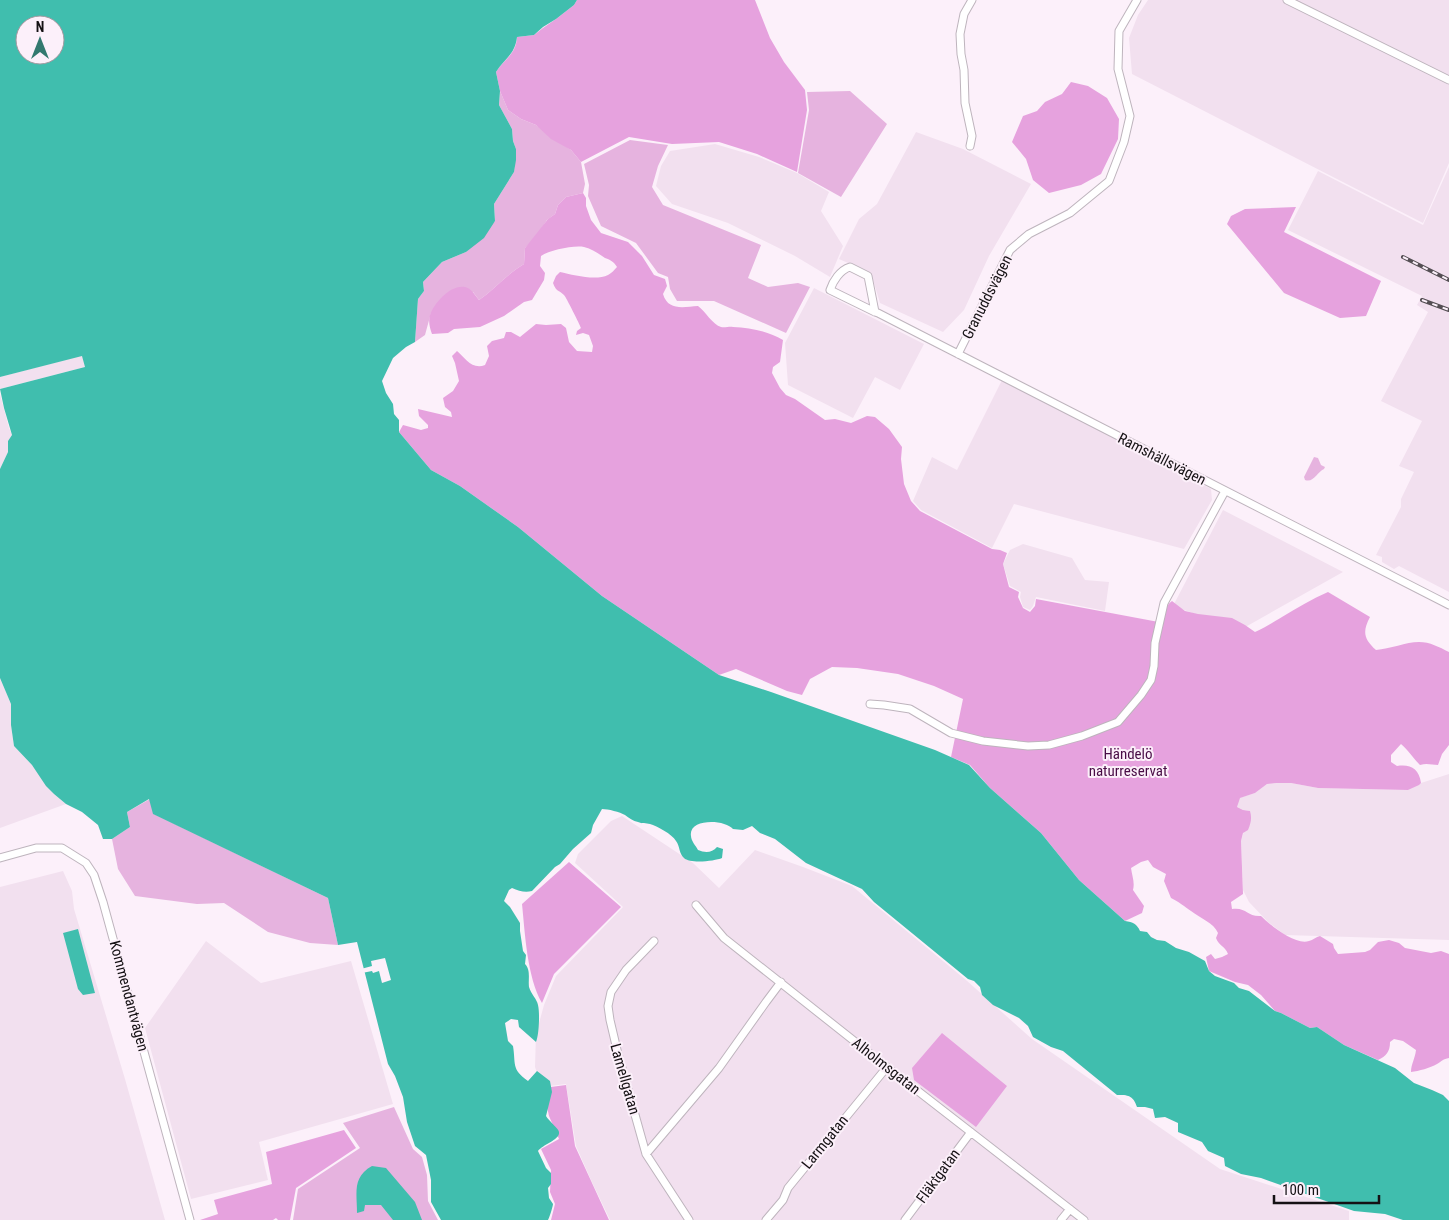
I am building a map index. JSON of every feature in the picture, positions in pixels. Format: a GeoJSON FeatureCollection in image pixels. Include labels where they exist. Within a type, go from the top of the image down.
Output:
{"type":"FeatureCollection","features":[{"type":"Feature","properties":{"kind":"street"},"geometry":{"type":"LineString","coordinates":[[970,146],[972,136],[965,103],[960,34],[964,14],[972,0]]}},
{"type":"Feature","properties":{"kind":"street","name":"Granuddsvägen"},"geometry":{"type":"LineString","coordinates":[[958,354],[1010,250],[1029,234],[1070,213],[1109,181],[1124,142],[1130,116],[1118,69],[1119,31],[1136,0]]}},
{"type":"Feature","properties":{"kind":"street"},"geometry":{"type":"LineString","coordinates":[[1287,0],[1449,80]]}},
{"type":"Feature","properties":{"kind":"street","name":"Ramshällsvägen"},"geometry":{"type":"LineString","coordinates":[[875,312],[868,276],[850,267],[846,268],[832,284],[830,290],[1449,605]]}},
{"type":"Feature","properties":{"kind":"street"},"geometry":{"type":"LineString","coordinates":[[870,704],[910,710],[951,733],[983,741],[1028,746],[1049,745],[1100,730],[1118,722],[1151,680],[1155,643],[1164,603],[1225,491]]}},
{"type":"Feature","properties":{"kind":"street","name":"Kommendantvägen"},"geometry":{"type":"LineString","coordinates":[[0,858],[36,848],[62,848],[86,863],[94,875],[106,911],[190,1220]]}},
{"type":"Feature","properties":{"kind":"street","name":"Alholmsgatan"},"geometry":{"type":"LineString","coordinates":[[696,905],[724,938],[1084,1220]]}},
{"type":"Feature","properties":{"kind":"street","name":"Lamellgatan"},"geometry":{"type":"LineString","coordinates":[[654,941],[626,970],[611,992],[608,1006],[618,1054],[646,1154],[689,1220]]}},
{"type":"Feature","properties":{"kind":"street"},"geometry":{"type":"LineString","coordinates":[[646,1154],[719,1068],[781,982]]}},
{"type":"Feature","properties":{"kind":"street","name":"Larmgatan"},"geometry":{"type":"LineString","coordinates":[[766,1220],[782,1200],[788,1188],[887,1067]]}},
{"type":"Feature","properties":{"kind":"street","name":"Fläktgatan"},"geometry":{"type":"LineString","coordinates":[[905,1220],[970,1132]]}},
{"type":"Feature","properties":{"kind":"street"},"geometry":{"type":"LineString","coordinates":[[1061,1220],[1070,1209]]}},
{"type":"Feature","properties":{"kind":"shaded area"},"geometry":{"type":"Polygon","coordinates":[[[0,0],[577,0],[574,5],[534,35],[517,37],[512,53],[496,72],[500,91],[499,105],[512,129],[516,149],[514,172],[494,204],[495,221],[484,238],[466,252],[442,262],[423,282],[424,291],[418,299],[415,342],[393,358],[382,381],[386,393],[393,404],[394,414],[399,420],[399,432],[431,470],[460,486],[518,527],[602,596],[719,675],[935,750],[969,765],[990,788],[1041,833],[1079,880],[1125,921],[1134,924],[1140,931],[1147,932],[1157,940],[1165,941],[1205,961],[1209,971],[1215,976],[1249,991],[1275,1011],[1310,1028],[1317,1027],[1344,1045],[1395,1068],[1414,1083],[1443,1095],[1449,1101],[1449,1220],[1403,1220],[1385,1214],[1354,1211],[1261,1178],[1241,1174],[1225,1166],[1224,1158],[1208,1151],[1202,1142],[1178,1132],[1178,1123],[1165,1117],[1155,1118],[1153,1109],[1137,1107],[1132,1098],[1117,1095],[1063,1051],[1033,1037],[1028,1026],[1019,1018],[993,1005],[982,995],[980,987],[974,981],[968,979],[874,902],[862,889],[806,863],[775,839],[760,833],[752,826],[743,830],[733,829],[723,823],[708,822],[695,826],[692,830],[691,838],[698,850],[708,852],[717,847],[723,849],[722,858],[708,861],[691,861],[682,856],[676,841],[664,831],[650,824],[634,821],[620,813],[602,809],[593,825],[591,833],[532,891],[527,892],[512,888],[509,890],[504,901],[520,923],[523,951],[526,955],[525,964],[529,972],[529,987],[537,1003],[539,1013],[536,1042],[519,1027],[518,1020],[511,1019],[505,1023],[508,1041],[513,1046],[517,1069],[523,1077],[528,1081],[537,1071],[550,1081],[552,1092],[546,1116],[559,1132],[559,1135],[554,1140],[538,1151],[546,1168],[551,1173],[551,1184],[548,1188],[549,1198],[553,1204],[548,1220],[441,1220],[431,1202],[431,1180],[426,1155],[415,1146],[407,1122],[403,1097],[388,1064],[357,942],[338,945],[328,898],[153,814],[149,799],[127,812],[130,827],[112,839],[103,839],[98,825],[54,794],[46,786],[32,765],[14,746],[11,704],[0,678],[0,469],[8,452],[8,441],[12,435],[0,389],[85,367],[82,356],[0,377],[0,0]]]}},
{"type":"Feature","properties":{"kind":"shaded area"},"geometry":{"type":"Polygon","coordinates":[[[1148,0],[1449,0],[1449,163],[1423,223],[1132,74],[1129,38],[1138,15],[1148,0]]]}},
{"type":"Feature","properties":{"kind":"shaded area"},"geometry":{"type":"Polygon","coordinates":[[[500,91],[508,110],[521,119],[536,125],[571,150],[581,162],[585,184],[583,193],[566,197],[558,205],[555,214],[547,220],[536,237],[525,248],[524,264],[479,300],[473,292],[431,313],[425,335],[415,342],[418,299],[424,291],[423,282],[442,262],[466,252],[495,221],[494,204],[514,172],[516,149],[512,129],[499,105],[500,91]]]}},
{"type":"Feature","properties":{"kind":"shaded area"},"geometry":{"type":"Polygon","coordinates":[[[850,91],[887,124],[841,197],[798,173],[809,110],[807,92],[850,91]]]}},
{"type":"Feature","properties":{"kind":"shaded area"},"geometry":{"type":"Polygon","coordinates":[[[916,132],[963,149],[1031,184],[989,256],[964,310],[943,332],[880,303],[871,273],[839,259],[859,219],[877,204],[916,132]]]}},
{"type":"Feature","properties":{"kind":"shaded area"},"geometry":{"type":"Polygon","coordinates":[[[630,140],[668,145],[658,166],[652,187],[663,205],[761,245],[748,278],[768,287],[798,283],[810,287],[786,333],[714,301],[677,301],[670,289],[668,277],[658,273],[636,243],[601,226],[588,196],[589,185],[584,164],[630,140]]]}},
{"type":"Feature","properties":{"kind":"shaded area"},"geometry":{"type":"Polygon","coordinates":[[[715,144],[759,157],[797,173],[829,192],[821,211],[843,246],[830,277],[795,256],[728,223],[672,204],[656,186],[661,166],[670,151],[715,144]]]}},
{"type":"Feature","properties":{"kind":"shaded area"},"geometry":{"type":"Polygon","coordinates":[[[1449,167],[1449,592],[1399,566],[1394,569],[1382,562],[1382,557],[1376,555],[1401,507],[1401,499],[1414,472],[1399,466],[1422,421],[1381,401],[1428,312],[1417,305],[1422,296],[1288,230],[1318,171],[1423,225],[1449,167]]]}},
{"type":"Feature","properties":{"kind":"shaded area"},"geometry":{"type":"Polygon","coordinates":[[[814,288],[924,344],[900,390],[875,377],[853,418],[788,385],[785,343],[814,288]]]}},
{"type":"Feature","properties":{"kind":"shaded area"},"geometry":{"type":"Polygon","coordinates":[[[83,355],[85,367],[0,389],[0,377],[83,355]]]}},
{"type":"Feature","properties":{"kind":"shaded area"},"geometry":{"type":"Polygon","coordinates":[[[1002,380],[1211,489],[1212,500],[1184,549],[1014,504],[992,548],[921,510],[913,501],[932,457],[957,470],[1002,380]]]}},
{"type":"Feature","properties":{"kind":"shaded area"},"geometry":{"type":"Polygon","coordinates":[[[0,394],[12,435],[8,441],[8,452],[0,469],[0,394]]]}},
{"type":"Feature","properties":{"kind":"shaded area"},"geometry":{"type":"Polygon","coordinates":[[[1314,457],[1318,458],[1321,465],[1325,467],[1313,479],[1308,481],[1304,477],[1314,457]]]}},
{"type":"Feature","properties":{"kind":"shaded area"},"geometry":{"type":"Polygon","coordinates":[[[1223,510],[1343,572],[1240,630],[1173,606],[1223,510]]]}},
{"type":"Feature","properties":{"kind":"shaded area"},"geometry":{"type":"Polygon","coordinates":[[[1023,544],[1072,558],[1085,580],[1109,582],[1105,611],[1036,597],[1030,610],[1023,607],[1020,597],[1021,592],[1010,586],[1003,564],[1010,550],[1023,544]]]}},
{"type":"Feature","properties":{"kind":"shaded area"},"geometry":{"type":"Polygon","coordinates":[[[0,678],[11,704],[14,746],[32,765],[54,794],[66,804],[0,828],[0,678]]]}},
{"type":"Feature","properties":{"kind":"shaded area"},"geometry":{"type":"Polygon","coordinates":[[[1449,774],[1449,940],[1285,935],[1268,922],[1249,902],[1243,890],[1241,841],[1250,811],[1237,807],[1239,798],[1255,793],[1267,784],[1276,783],[1291,783],[1318,788],[1408,790],[1421,783],[1449,774]]]}},
{"type":"Feature","properties":{"kind":"shaded area"},"geometry":{"type":"Polygon","coordinates":[[[150,799],[154,814],[328,898],[338,945],[310,943],[268,932],[224,903],[197,904],[135,896],[118,869],[112,839],[130,827],[127,812],[150,799]]]}},
{"type":"Feature","properties":{"kind":"shaded area"},"geometry":{"type":"Polygon","coordinates":[[[622,816],[693,863],[719,888],[755,850],[852,886],[966,980],[1032,1039],[1220,1169],[1349,1211],[1349,1220],[610,1220],[576,1146],[566,1084],[542,1087],[535,1067],[536,1034],[544,1005],[556,976],[623,907],[575,863],[578,854],[611,821],[622,816]]]}},
{"type":"Feature","properties":{"kind":"shaded area"},"geometry":{"type":"Polygon","coordinates":[[[63,871],[72,891],[74,909],[165,1220],[0,1220],[0,887],[63,871]]]}},
{"type":"Feature","properties":{"kind":"shaded area"},"geometry":{"type":"Polygon","coordinates":[[[78,929],[95,993],[83,995],[78,989],[63,933],[78,929]]]}},
{"type":"Feature","properties":{"kind":"shaded area"},"geometry":{"type":"Polygon","coordinates":[[[206,941],[261,983],[351,961],[393,1104],[259,1142],[268,1180],[191,1199],[145,1028],[206,941]]]}},
{"type":"Feature","properties":{"kind":"shaded area"},"geometry":{"type":"Polygon","coordinates":[[[394,1107],[413,1149],[422,1157],[427,1175],[428,1201],[438,1220],[293,1220],[298,1189],[360,1148],[343,1123],[394,1107]]]}},
{"type":"Feature","properties":{"kind":"shaded area"},"geometry":{"type":"Polygon","coordinates":[[[372,1166],[386,1168],[415,1202],[422,1220],[393,1220],[381,1205],[365,1205],[364,1211],[357,1213],[356,1192],[358,1180],[372,1166]]]}},
{"type":"Feature","properties":{"kind":"green space"},"geometry":{"type":"Polygon","coordinates":[[[577,0],[755,0],[770,38],[784,62],[805,90],[807,110],[797,172],[757,154],[719,142],[672,144],[629,137],[581,162],[571,150],[551,139],[536,125],[521,119],[508,110],[500,91],[496,72],[512,53],[517,37],[534,35],[574,5],[577,0]]]}},
{"type":"Feature","properties":{"kind":"green space"},"geometry":{"type":"Polygon","coordinates":[[[1071,82],[1088,86],[1107,98],[1119,119],[1118,139],[1101,174],[1081,185],[1049,193],[1033,180],[1026,159],[1012,142],[1023,116],[1037,111],[1045,102],[1062,94],[1071,82]]]}},
{"type":"Feature","properties":{"kind":"green space","name":"Händelö naturreservat"},"geometry":{"type":"Polygon","coordinates":[[[583,193],[591,220],[601,233],[628,242],[642,256],[654,275],[665,279],[667,286],[663,294],[672,306],[698,306],[718,326],[759,330],[783,340],[780,362],[773,367],[772,373],[786,395],[825,420],[835,419],[851,423],[867,416],[875,417],[889,429],[902,447],[901,459],[904,484],[911,501],[920,511],[992,549],[1007,553],[1003,564],[1009,587],[1019,592],[1018,597],[1023,608],[1030,612],[1035,606],[1036,599],[1164,623],[1166,608],[1172,601],[1185,611],[1232,618],[1255,632],[1328,592],[1370,617],[1365,635],[1376,650],[1423,642],[1449,652],[1449,745],[1442,754],[1438,765],[1420,765],[1401,744],[1391,755],[1391,762],[1397,766],[1413,768],[1418,774],[1421,783],[1408,790],[1318,788],[1291,783],[1276,783],[1267,784],[1255,793],[1240,798],[1237,807],[1250,811],[1251,820],[1248,830],[1243,833],[1241,841],[1243,894],[1231,902],[1232,909],[1241,909],[1253,915],[1261,916],[1290,938],[1304,942],[1320,936],[1333,944],[1338,954],[1365,952],[1378,942],[1389,940],[1399,943],[1405,948],[1431,953],[1441,951],[1449,954],[1449,1058],[1428,1068],[1411,1072],[1416,1050],[1403,1041],[1394,1039],[1390,1042],[1387,1053],[1378,1060],[1344,1045],[1317,1027],[1310,1028],[1275,1011],[1261,995],[1248,985],[1235,982],[1209,971],[1206,957],[1211,954],[1215,959],[1228,954],[1217,941],[1218,933],[1216,929],[1171,898],[1164,881],[1166,874],[1153,867],[1148,860],[1131,868],[1134,882],[1133,890],[1144,906],[1142,913],[1125,921],[1079,880],[1041,833],[990,788],[970,765],[951,757],[963,699],[934,686],[898,674],[857,668],[832,667],[810,679],[802,695],[787,691],[736,669],[719,675],[602,596],[518,527],[460,486],[431,470],[399,432],[403,425],[421,430],[428,428],[428,425],[419,416],[418,409],[452,417],[451,412],[445,407],[443,398],[453,391],[459,381],[452,356],[457,351],[473,365],[485,365],[489,356],[487,346],[492,341],[504,338],[506,332],[511,332],[520,337],[536,324],[561,324],[566,328],[569,342],[577,351],[592,352],[593,346],[589,335],[583,333],[576,335],[577,331],[581,328],[565,297],[557,290],[553,283],[560,272],[584,277],[603,277],[617,267],[611,260],[584,247],[562,248],[541,256],[540,266],[545,273],[544,280],[532,300],[524,302],[504,316],[480,327],[454,329],[448,333],[432,334],[429,323],[430,315],[435,305],[449,291],[454,288],[465,287],[471,290],[479,300],[524,264],[525,248],[548,219],[555,214],[558,205],[566,197],[583,193]]]}},
{"type":"Feature","properties":{"kind":"green space"},"geometry":{"type":"Polygon","coordinates":[[[1296,207],[1284,232],[1381,281],[1366,316],[1340,318],[1284,293],[1227,224],[1231,216],[1245,209],[1296,207]]]}},
{"type":"Feature","properties":{"kind":"green space"},"geometry":{"type":"Polygon","coordinates":[[[569,862],[621,907],[554,974],[542,1003],[530,968],[522,904],[569,862]]]}},
{"type":"Feature","properties":{"kind":"green space"},"geometry":{"type":"Polygon","coordinates":[[[942,1033],[1007,1086],[976,1127],[914,1080],[912,1068],[942,1033]]]}},
{"type":"Feature","properties":{"kind":"green space"},"geometry":{"type":"Polygon","coordinates":[[[566,1085],[575,1146],[609,1220],[551,1220],[555,1204],[550,1192],[551,1170],[541,1149],[559,1139],[549,1116],[543,1088],[566,1085]]]}},
{"type":"Feature","properties":{"kind":"green space"},"geometry":{"type":"Polygon","coordinates":[[[344,1130],[356,1148],[296,1188],[290,1220],[278,1220],[276,1218],[273,1220],[200,1220],[218,1214],[214,1200],[272,1184],[266,1152],[344,1130]]]}},
{"type":"Feature","properties":{"kind":"pier"},"geometry":{"type":"Polygon","coordinates":[[[385,958],[391,980],[382,983],[379,971],[362,973],[361,969],[372,966],[371,961],[385,958]]]}},
{"type":"Feature","properties":{"kind":"railway"},"geometry":{"type":"LineString","coordinates":[[1403,257],[1449,280]]}},
{"type":"Feature","properties":{"kind":"railway"},"geometry":{"type":"LineString","coordinates":[[1422,300],[1449,310]]}}]}
